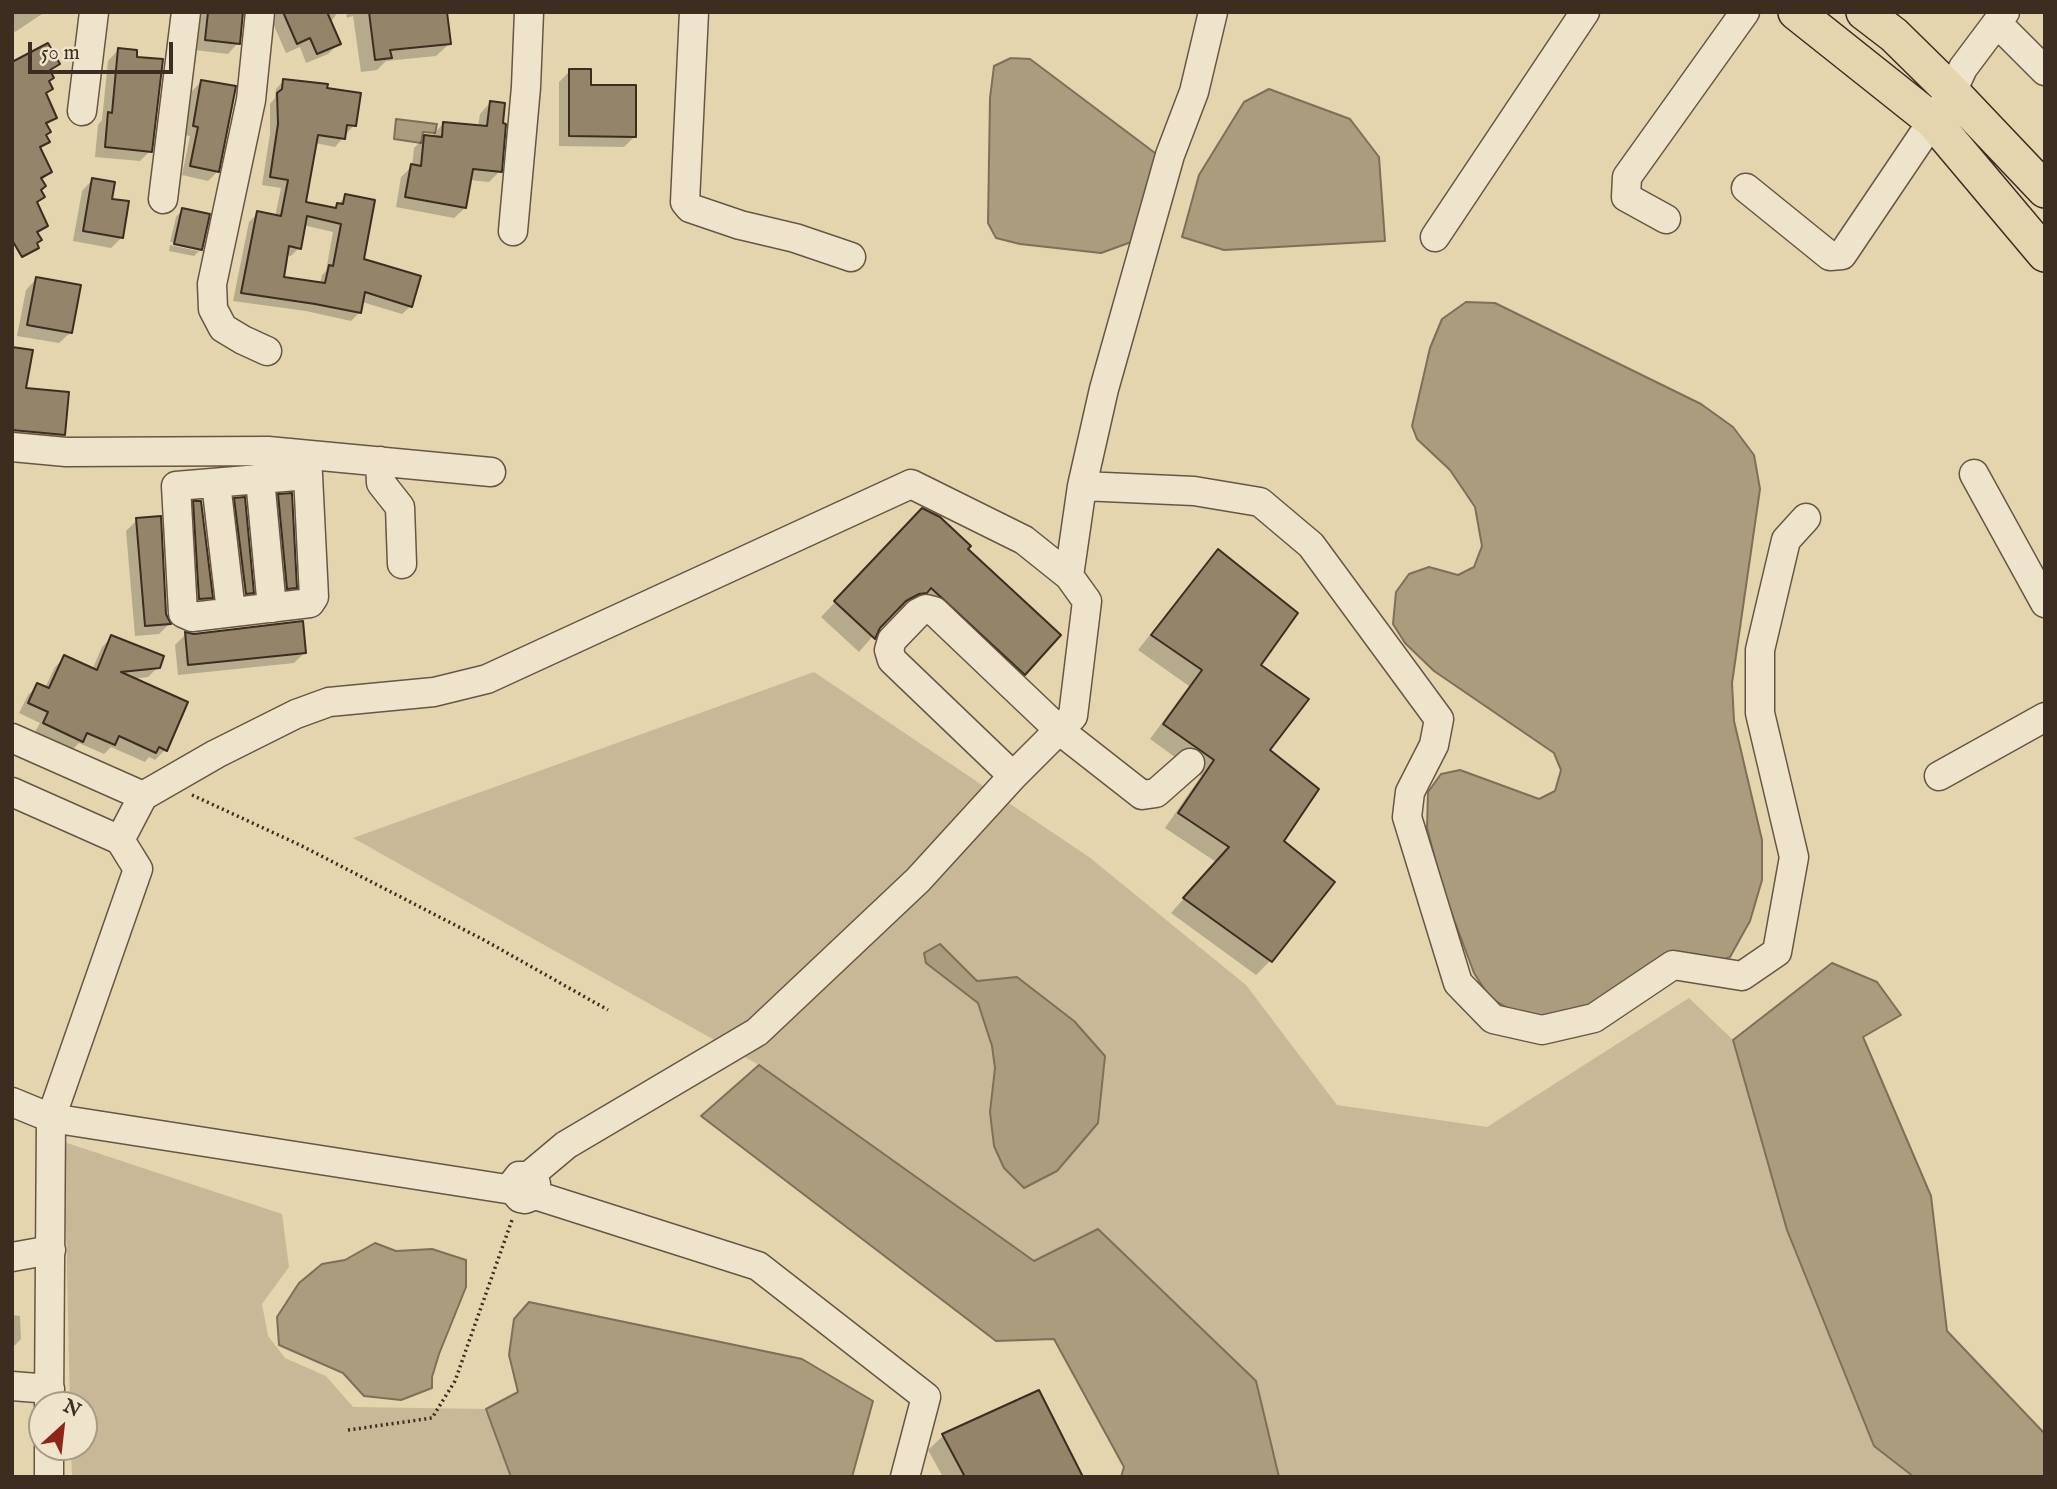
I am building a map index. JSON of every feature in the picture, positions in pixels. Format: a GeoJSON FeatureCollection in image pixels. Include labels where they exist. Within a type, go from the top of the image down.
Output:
{"type":"FeatureCollection","features":[{"type":"Feature","properties":{"kind":"main road"},"geometry":{"type":"LineString","coordinates":[[1796,12],[1933,121],[2045,254]]}},
{"type":"Feature","properties":{"kind":"main road"},"geometry":{"type":"LineString","coordinates":[[1864,12],[1894,35],[1952,92],[2045,190]]}},
{"type":"Feature","properties":{"kind":"street"},"geometry":{"type":"LineString","coordinates":[[82,111],[94,12]]}},
{"type":"Feature","properties":{"kind":"street"},"geometry":{"type":"LineString","coordinates":[[163,199],[186,12]]}},
{"type":"Feature","properties":{"kind":"street"},"geometry":{"type":"LineString","coordinates":[[260,12],[251,100],[212,284],[213,309],[223,328],[243,341],[267,351]]}},
{"type":"Feature","properties":{"kind":"street"},"geometry":{"type":"LineString","coordinates":[[513,231],[526,88],[529,12]]}},
{"type":"Feature","properties":{"kind":"street"},"geometry":{"type":"LineString","coordinates":[[694,12],[685,202],[690,208],[740,225],[795,238],[850,257]]}},
{"type":"Feature","properties":{"kind":"street"},"geometry":{"type":"LineString","coordinates":[[1069,576],[1082,486],[1104,389],[1142,247],[1170,156],[1194,92],[1213,12]]}},
{"type":"Feature","properties":{"kind":"street"},"geometry":{"type":"LineString","coordinates":[[1435,237],[1585,12]]}},
{"type":"Feature","properties":{"kind":"street"},"geometry":{"type":"LineString","coordinates":[[1666,219],[1626,197],[1626,177],[1745,12]]}},
{"type":"Feature","properties":{"kind":"street"},"geometry":{"type":"LineString","coordinates":[[1746,188],[1830,256],[1842,255],[1952,92],[1963,68],[2001,18],[2045,72]]}},
{"type":"Feature","properties":{"kind":"street"},"geometry":{"type":"LineString","coordinates":[[12,447],[66,452],[268,451],[308,465]]}},
{"type":"Feature","properties":{"kind":"street"},"geometry":{"type":"LineString","coordinates":[[308,465],[314,597],[310,603],[192,617],[183,613],[176,486],[260,479],[308,465],[380,461],[491,472]]}},
{"type":"Feature","properties":{"kind":"street"},"geometry":{"type":"LineString","coordinates":[[380,461],[382,482],[400,507],[402,564]]}},
{"type":"Feature","properties":{"kind":"street"},"geometry":{"type":"LineString","coordinates":[[1974,474],[2045,603]]}},
{"type":"Feature","properties":{"kind":"street"},"geometry":{"type":"LineString","coordinates":[[260,479],[272,608]]}},
{"type":"Feature","properties":{"kind":"street"},"geometry":{"type":"LineString","coordinates":[[216,483],[231,612]]}},
{"type":"Feature","properties":{"kind":"street"},"geometry":{"type":"LineString","coordinates":[[120,840],[153,789],[296,714],[329,702],[434,692],[487,679],[911,484],[1024,540],[1069,576],[1087,601],[1073,716],[1013,776],[918,880],[757,1032],[566,1145],[524,1190]]}},
{"type":"Feature","properties":{"kind":"street"},"geometry":{"type":"LineString","coordinates":[[1082,486],[1194,491],[1260,502],[1311,545],[1439,719],[1434,745],[1410,792],[1408,817],[1458,983],[1493,1019],[1542,1030],[1594,1018],[1673,965],[1742,976],[1777,952],[1794,857],[1760,713],[1760,650],[1786,540],[1806,519]]}},
{"type":"Feature","properties":{"kind":"street"},"geometry":{"type":"LineString","coordinates":[[1013,776],[892,660],[889,650],[892,640],[918,613],[926,609],[934,611],[1059,730],[1142,795],[1156,793],[1190,763]]}},
{"type":"Feature","properties":{"kind":"street"},"geometry":{"type":"LineString","coordinates":[[1939,776],[2045,717]]}},
{"type":"Feature","properties":{"kind":"street"},"geometry":{"type":"LineString","coordinates":[[12,738],[153,789]]}},
{"type":"Feature","properties":{"kind":"street"},"geometry":{"type":"LineString","coordinates":[[12,792],[120,840],[138,869],[51,1118],[49,1391]]}},
{"type":"Feature","properties":{"kind":"street"},"geometry":{"type":"LineString","coordinates":[[12,1102],[51,1118],[524,1190],[758,1266],[926,1397],[905,1477]]}},
{"type":"Feature","properties":{"kind":"street"},"geometry":{"type":"LineString","coordinates":[[12,1257],[51,1250]]}},
{"type":"Feature","properties":{"kind":"street"},"geometry":{"type":"LineString","coordinates":[[12,1386],[29,1391]]}},
{"type":"Feature","properties":{"kind":"path"},"geometry":{"type":"LineString","coordinates":[[153,789],[300,845],[484,940],[608,1010]]}},
{"type":"Feature","properties":{"kind":"path"},"geometry":{"type":"LineString","coordinates":[[348,1430],[432,1418],[455,1381],[524,1190]]}},
{"type":"Feature","properties":{"kind":"shaded area"},"geometry":{"type":"Polygon","coordinates":[[[1011,58],[1030,59],[1171,165],[1145,237],[1101,253],[1020,244],[996,238],[988,223],[990,98],[994,66],[1011,58]]]}},
{"type":"Feature","properties":{"kind":"shaded area"},"geometry":{"type":"Polygon","coordinates":[[[1269,89],[1350,119],[1379,157],[1385,241],[1224,250],[1182,237],[1199,175],[1244,102],[1269,89]]]}},
{"type":"Feature","properties":{"kind":"shaded area"},"geometry":{"type":"Polygon","coordinates":[[[396,119],[437,124],[435,133],[423,132],[421,143],[394,139],[396,119]]]}},
{"type":"Feature","properties":{"kind":"shaded area"},"geometry":{"type":"Polygon","coordinates":[[[1466,302],[1495,303],[1701,404],[1733,427],[1754,455],[1760,489],[1732,683],[1734,721],[1762,840],[1762,880],[1750,921],[1730,957],[1565,1020],[1524,1017],[1490,998],[1474,973],[1444,893],[1427,828],[1428,792],[1441,774],[1460,770],[1539,799],[1555,791],[1561,770],[1554,753],[1434,671],[1405,643],[1393,624],[1396,592],[1409,574],[1429,567],[1458,575],[1474,567],[1482,546],[1475,507],[1450,470],[1417,439],[1412,426],[1430,348],[1442,319],[1466,302]]]}},
{"type":"Feature","properties":{"kind":"shaded area"},"geometry":{"type":"Polygon","coordinates":[[[814,672],[1089,857],[1246,985],[1337,1105],[1487,1127],[1689,998],[1733,1040],[1787,1230],[1874,1446],[1914,1477],[1279,1477],[1256,1381],[1034,1261],[759,1065],[353,838],[814,672]]]}},
{"type":"Feature","properties":{"kind":"shaded area"},"geometry":{"type":"Polygon","coordinates":[[[940,944],[977,981],[1017,977],[1074,1021],[1105,1056],[1098,1123],[1057,1171],[1024,1188],[1004,1168],[994,1146],[990,1112],[995,1068],[992,1046],[978,1003],[926,963],[924,953],[940,944]]]}},
{"type":"Feature","properties":{"kind":"shaded area"},"geometry":{"type":"Polygon","coordinates":[[[1832,963],[1877,982],[1901,1015],[1863,1037],[1931,1196],[1947,1331],[2045,1434],[2045,1477],[1914,1477],[1874,1446],[1787,1230],[1733,1040],[1832,963]]]}},
{"type":"Feature","properties":{"kind":"shaded area"},"geometry":{"type":"Polygon","coordinates":[[[759,1065],[1034,1261],[1098,1229],[1256,1381],[1279,1477],[1121,1477],[1124,1467],[1054,1339],[996,1341],[701,1116],[759,1065]]]}},
{"type":"Feature","properties":{"kind":"shaded area"},"geometry":{"type":"Polygon","coordinates":[[[64,1142],[282,1214],[289,1267],[262,1304],[268,1336],[285,1358],[326,1376],[353,1407],[486,1409],[511,1477],[72,1477],[71,1461],[98,1461],[98,1391],[70,1391],[64,1142]]]}},
{"type":"Feature","properties":{"kind":"shaded area"},"geometry":{"type":"Polygon","coordinates":[[[375,1243],[396,1251],[432,1249],[466,1260],[466,1287],[439,1354],[432,1377],[432,1388],[401,1400],[364,1396],[343,1373],[279,1345],[277,1317],[299,1283],[322,1264],[345,1260],[375,1243]]]}},
{"type":"Feature","properties":{"kind":"shaded area"},"geometry":{"type":"Polygon","coordinates":[[[529,1302],[802,1359],[873,1401],[852,1477],[511,1477],[486,1409],[518,1392],[509,1355],[514,1319],[529,1302]]]}},
{"type":"Feature","properties":{"kind":"building"},"geometry":{"type":"Polygon","coordinates":[[[208,12],[243,12],[240,44],[205,40],[208,12]]]}},
{"type":"Feature","properties":{"kind":"building"},"geometry":{"type":"Polygon","coordinates":[[[283,12],[327,12],[341,44],[317,54],[310,38],[297,44],[283,12]]]}},
{"type":"Feature","properties":{"kind":"building"},"geometry":{"type":"Polygon","coordinates":[[[369,12],[447,12],[451,44],[390,50],[392,58],[375,60],[369,12]]]}},
{"type":"Feature","properties":{"kind":"building"},"geometry":{"type":"Polygon","coordinates":[[[48,43],[60,64],[50,70],[54,78],[49,81],[53,89],[46,93],[57,118],[46,123],[51,132],[46,135],[50,142],[40,147],[52,172],[41,178],[46,186],[41,190],[45,197],[37,202],[48,226],[37,232],[42,240],[37,243],[39,248],[22,257],[12,240],[12,62],[48,43]]]}},
{"type":"Feature","properties":{"kind":"building"},"geometry":{"type":"Polygon","coordinates":[[[118,48],[137,50],[137,57],[163,59],[152,152],[105,147],[108,112],[112,113],[118,48]]]}},
{"type":"Feature","properties":{"kind":"building"},"geometry":{"type":"Polygon","coordinates":[[[569,69],[591,69],[591,85],[636,85],[636,137],[569,136],[569,69]]]}},
{"type":"Feature","properties":{"kind":"building"},"geometry":{"type":"Polygon","coordinates":[[[283,79],[328,84],[327,88],[361,93],[356,126],[347,125],[345,139],[318,135],[306,202],[336,208],[337,203],[343,204],[345,194],[375,200],[364,259],[421,276],[412,307],[365,292],[361,313],[241,293],[257,211],[281,216],[288,180],[270,177],[278,124],[277,93],[282,89],[283,79]],[[307,216],[301,249],[289,246],[284,277],[325,283],[329,265],[333,266],[341,224],[307,216]]]}},
{"type":"Feature","properties":{"kind":"building"},"geometry":{"type":"Polygon","coordinates":[[[201,80],[236,86],[219,172],[190,166],[198,127],[193,126],[201,80]]]}},
{"type":"Feature","properties":{"kind":"building"},"geometry":{"type":"Polygon","coordinates":[[[490,101],[505,103],[502,172],[473,169],[466,208],[405,197],[411,164],[421,166],[424,135],[442,137],[443,122],[487,126],[490,101]]]}},
{"type":"Feature","properties":{"kind":"building"},"geometry":{"type":"Polygon","coordinates":[[[92,178],[115,182],[112,199],[129,201],[123,238],[83,231],[92,178]]]}},
{"type":"Feature","properties":{"kind":"building"},"geometry":{"type":"Polygon","coordinates":[[[182,208],[210,214],[202,250],[174,244],[182,208]]]}},
{"type":"Feature","properties":{"kind":"building"},"geometry":{"type":"Polygon","coordinates":[[[36,277],[81,285],[72,333],[27,325],[36,277]]]}},
{"type":"Feature","properties":{"kind":"building"},"geometry":{"type":"Polygon","coordinates":[[[12,347],[33,350],[26,388],[69,392],[65,435],[12,430],[12,347]]]}},
{"type":"Feature","properties":{"kind":"building"},"geometry":{"type":"Polygon","coordinates":[[[292,493],[297,588],[287,589],[278,494],[292,493]]]}},
{"type":"Feature","properties":{"kind":"building"},"geometry":{"type":"Polygon","coordinates":[[[245,497],[254,593],[246,594],[234,498],[245,497]]]}},
{"type":"Feature","properties":{"kind":"building"},"geometry":{"type":"Polygon","coordinates":[[[193,501],[201,501],[213,598],[199,599],[193,501]]]}},
{"type":"Feature","properties":{"kind":"building"},"geometry":{"type":"Polygon","coordinates":[[[922,508],[940,517],[971,546],[968,549],[1061,635],[1025,675],[931,588],[927,593],[906,601],[880,628],[875,639],[834,601],[922,508]]]}},
{"type":"Feature","properties":{"kind":"building"},"geometry":{"type":"Polygon","coordinates":[[[161,516],[166,614],[171,624],[145,626],[136,518],[161,516]]]}},
{"type":"Feature","properties":{"kind":"building"},"geometry":{"type":"Polygon","coordinates":[[[1218,549],[1298,613],[1261,665],[1309,699],[1270,750],[1319,789],[1284,841],[1335,882],[1272,962],[1183,898],[1229,847],[1178,813],[1214,760],[1163,724],[1202,670],[1151,635],[1218,549]]]}},
{"type":"Feature","properties":{"kind":"building"},"geometry":{"type":"Polygon","coordinates":[[[303,621],[306,653],[188,665],[185,632],[194,634],[303,621]]]}},
{"type":"Feature","properties":{"kind":"building"},"geometry":{"type":"Polygon","coordinates":[[[111,635],[164,656],[160,668],[121,672],[188,702],[167,751],[159,747],[156,753],[119,736],[115,745],[87,733],[83,742],[43,723],[48,712],[28,703],[37,683],[49,688],[64,655],[97,670],[111,635]]]}},
{"type":"Feature","properties":{"kind":"building"},"geometry":{"type":"Polygon","coordinates":[[[1039,1390],[1083,1477],[965,1477],[942,1434],[1039,1390]]]}}]}
